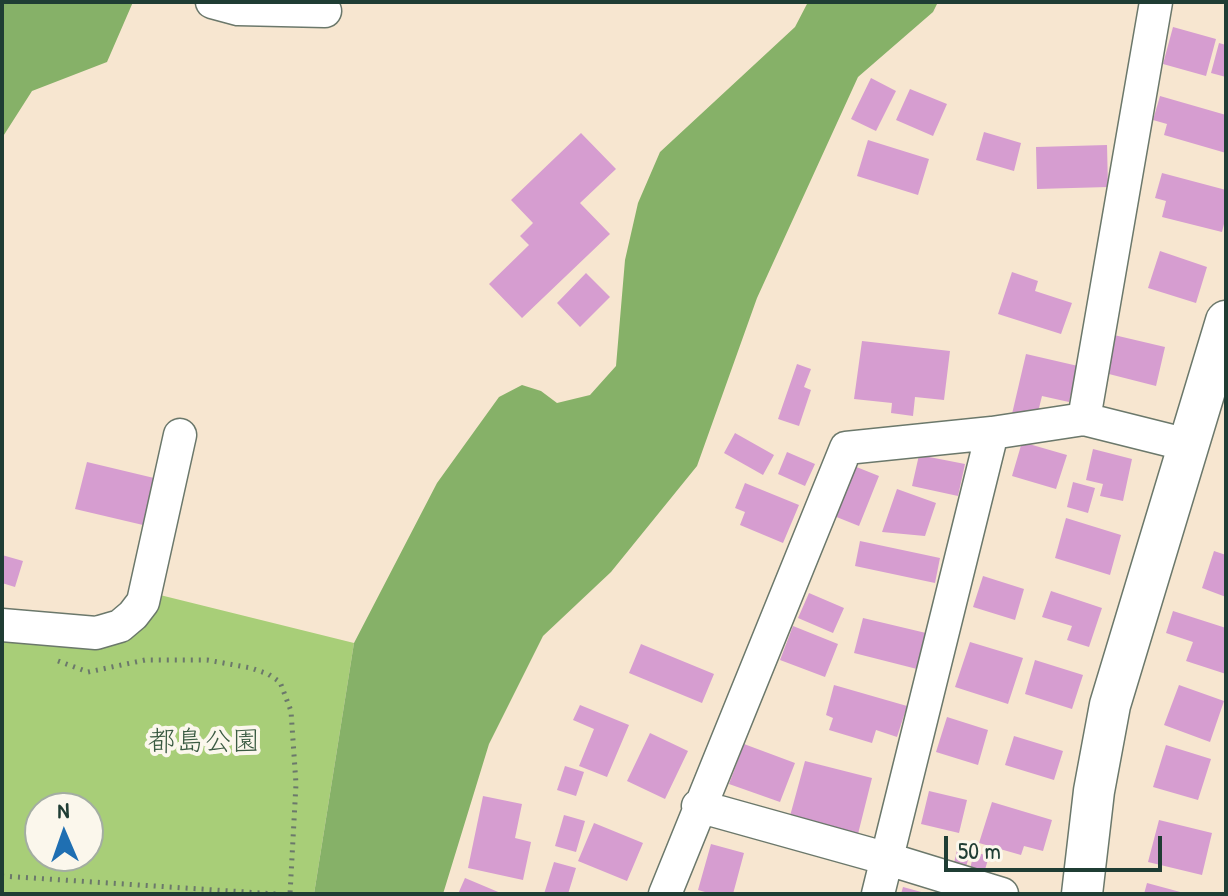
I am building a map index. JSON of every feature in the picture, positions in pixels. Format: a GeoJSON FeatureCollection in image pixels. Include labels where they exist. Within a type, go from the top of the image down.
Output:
{"type":"FeatureCollection","features":[{"type":"Feature","properties":{"kind":"street"},"geometry":{"type":"LineString","coordinates":[[212,2],[238,9],[325,11]]}},
{"type":"Feature","properties":{"kind":"street"},"geometry":{"type":"LineString","coordinates":[[1084,419],[1156,2]]}},
{"type":"Feature","properties":{"kind":"street"},"geometry":{"type":"LineString","coordinates":[[1082,894],[1094,791],[1110,705],[1226,321]]}},
{"type":"Feature","properties":{"kind":"street"},"geometry":{"type":"LineString","coordinates":[[665,894],[698,806],[846,448],[992,433],[1084,419],[1188,445]]}},
{"type":"Feature","properties":{"kind":"street"},"geometry":{"type":"LineString","coordinates":[[878,894],[992,433]]}},
{"type":"Feature","properties":{"kind":"street"},"geometry":{"type":"LineString","coordinates":[[2,625],[96,633],[120,626],[133,615],[143,602],[180,435]]}},
{"type":"Feature","properties":{"kind":"street"},"geometry":{"type":"LineString","coordinates":[[698,806],[1002,894]]}},
{"type":"Feature","properties":{"kind":"path"},"geometry":{"type":"LineString","coordinates":[[53,659],[88,672],[145,660],[207,660],[251,668],[280,682],[291,711],[296,784],[290,894]]}},
{"type":"Feature","properties":{"kind":"path"},"geometry":{"type":"LineString","coordinates":[[2,876],[276,894]]}},
{"type":"Feature","properties":{"kind":"green space"},"geometry":{"type":"Polygon","coordinates":[[[2,2],[133,2],[107,62],[32,91],[2,138],[2,2]]]}},
{"type":"Feature","properties":{"kind":"green space"},"geometry":{"type":"Polygon","coordinates":[[[808,2],[938,2],[933,12],[858,77],[757,298],[697,466],[611,572],[543,636],[489,744],[443,894],[314,894],[354,643],[437,483],[499,397],[522,385],[541,391],[557,403],[590,395],[616,366],[625,260],[638,203],[660,152],[795,27],[808,2]]]}},
{"type":"Feature","properties":{"kind":"green space","name":"都島公園"},"geometry":{"type":"Polygon","coordinates":[[[160,595],[354,643],[314,894],[2,894],[2,633],[81,643],[160,595]]]}},
{"type":"Feature","properties":{"kind":"building"},"geometry":{"type":"Polygon","coordinates":[[[1173,27],[1216,39],[1206,76],[1163,64],[1173,27]]]}},
{"type":"Feature","properties":{"kind":"building"},"geometry":{"type":"Polygon","coordinates":[[[1219,43],[1226,45],[1226,77],[1211,73],[1219,43]]]}},
{"type":"Feature","properties":{"kind":"building"},"geometry":{"type":"Polygon","coordinates":[[[871,78],[896,91],[876,131],[851,119],[871,78]]]}},
{"type":"Feature","properties":{"kind":"building"},"geometry":{"type":"Polygon","coordinates":[[[910,89],[947,104],[933,136],[896,120],[910,89]]]}},
{"type":"Feature","properties":{"kind":"building"},"geometry":{"type":"Polygon","coordinates":[[[1160,96],[1226,115],[1226,153],[1164,135],[1167,124],[1153,120],[1160,96]]]}},
{"type":"Feature","properties":{"kind":"building"},"geometry":{"type":"Polygon","coordinates":[[[984,132],[1021,143],[1014,171],[976,160],[984,132]]]}},
{"type":"Feature","properties":{"kind":"building"},"geometry":{"type":"Polygon","coordinates":[[[581,133],[616,169],[580,203],[610,234],[522,318],[489,284],[529,245],[520,236],[533,223],[511,200],[581,133]]]}},
{"type":"Feature","properties":{"kind":"building"},"geometry":{"type":"Polygon","coordinates":[[[868,140],[929,159],[918,195],[857,176],[868,140]]]}},
{"type":"Feature","properties":{"kind":"building"},"geometry":{"type":"Polygon","coordinates":[[[1107,145],[1108,187],[1037,189],[1036,147],[1107,145]]]}},
{"type":"Feature","properties":{"kind":"building"},"geometry":{"type":"Polygon","coordinates":[[[1162,173],[1226,190],[1226,216],[1222,232],[1162,217],[1166,201],[1155,198],[1162,173]]]}},
{"type":"Feature","properties":{"kind":"building"},"geometry":{"type":"Polygon","coordinates":[[[1160,251],[1207,267],[1196,303],[1148,288],[1160,251]]]}},
{"type":"Feature","properties":{"kind":"building"},"geometry":{"type":"Polygon","coordinates":[[[1012,272],[1038,281],[1035,291],[1072,303],[1061,334],[998,314],[1012,272]]]}},
{"type":"Feature","properties":{"kind":"building"},"geometry":{"type":"Polygon","coordinates":[[[586,273],[610,297],[580,327],[557,303],[586,273]]]}},
{"type":"Feature","properties":{"kind":"building"},"geometry":{"type":"Polygon","coordinates":[[[1114,335],[1165,347],[1156,386],[1105,373],[1114,335]]]}},
{"type":"Feature","properties":{"kind":"building"},"geometry":{"type":"Polygon","coordinates":[[[862,341],[950,351],[944,400],[915,397],[913,416],[891,413],[892,403],[854,399],[862,341]]]}},
{"type":"Feature","properties":{"kind":"building"},"geometry":{"type":"Polygon","coordinates":[[[1026,354],[1078,366],[1069,402],[1042,396],[1036,420],[1012,414],[1026,354]]]}},
{"type":"Feature","properties":{"kind":"building"},"geometry":{"type":"Polygon","coordinates":[[[797,364],[811,369],[804,387],[811,390],[799,426],[778,419],[797,364]]]}},
{"type":"Feature","properties":{"kind":"building"},"geometry":{"type":"Polygon","coordinates":[[[735,433],[774,455],[763,475],[724,453],[735,433]]]}},
{"type":"Feature","properties":{"kind":"building"},"geometry":{"type":"Polygon","coordinates":[[[1022,442],[1067,455],[1056,489],[1012,476],[1022,442]]]}},
{"type":"Feature","properties":{"kind":"building"},"geometry":{"type":"Polygon","coordinates":[[[1093,449],[1132,459],[1123,501],[1100,496],[1103,484],[1086,480],[1093,449]]]}},
{"type":"Feature","properties":{"kind":"building"},"geometry":{"type":"Polygon","coordinates":[[[787,452],[815,464],[805,486],[778,474],[787,452]]]}},
{"type":"Feature","properties":{"kind":"building"},"geometry":{"type":"Polygon","coordinates":[[[919,455],[965,464],[958,496],[912,486],[919,455]]]}},
{"type":"Feature","properties":{"kind":"building"},"geometry":{"type":"Polygon","coordinates":[[[87,462],[154,478],[143,525],[75,509],[87,462]]]}},
{"type":"Feature","properties":{"kind":"building"},"geometry":{"type":"Polygon","coordinates":[[[854,466],[879,476],[859,526],[834,516],[854,466]]]}},
{"type":"Feature","properties":{"kind":"building"},"geometry":{"type":"Polygon","coordinates":[[[1073,482],[1095,488],[1088,513],[1067,507],[1073,482]]]}},
{"type":"Feature","properties":{"kind":"building"},"geometry":{"type":"Polygon","coordinates":[[[745,483],[799,505],[783,543],[740,525],[745,512],[735,508],[745,483]]]}},
{"type":"Feature","properties":{"kind":"building"},"geometry":{"type":"Polygon","coordinates":[[[897,489],[936,503],[925,536],[882,532],[897,489]]]}},
{"type":"Feature","properties":{"kind":"building"},"geometry":{"type":"Polygon","coordinates":[[[1066,518],[1121,535],[1110,575],[1055,558],[1066,518]]]}},
{"type":"Feature","properties":{"kind":"building"},"geometry":{"type":"Polygon","coordinates":[[[860,541],[940,558],[935,583],[855,566],[860,541]]]}},
{"type":"Feature","properties":{"kind":"building"},"geometry":{"type":"Polygon","coordinates":[[[1214,551],[1226,555],[1226,597],[1202,588],[1214,551]]]}},
{"type":"Feature","properties":{"kind":"building"},"geometry":{"type":"Polygon","coordinates":[[[2,555],[23,561],[15,587],[2,583],[2,555]]]}},
{"type":"Feature","properties":{"kind":"building"},"geometry":{"type":"Polygon","coordinates":[[[983,576],[1024,589],[1015,620],[973,607],[983,576]]]}},
{"type":"Feature","properties":{"kind":"building"},"geometry":{"type":"Polygon","coordinates":[[[1051,591],[1102,608],[1089,647],[1067,640],[1072,626],[1042,617],[1051,591]]]}},
{"type":"Feature","properties":{"kind":"building"},"geometry":{"type":"Polygon","coordinates":[[[809,593],[844,608],[833,633],[798,618],[809,593]]]}},
{"type":"Feature","properties":{"kind":"building"},"geometry":{"type":"Polygon","coordinates":[[[1173,611],[1226,628],[1226,674],[1186,661],[1193,642],[1166,633],[1173,611]]]}},
{"type":"Feature","properties":{"kind":"building"},"geometry":{"type":"Polygon","coordinates":[[[863,618],[926,633],[917,669],[854,653],[863,618]]]}},
{"type":"Feature","properties":{"kind":"building"},"geometry":{"type":"Polygon","coordinates":[[[793,626],[838,644],[825,677],[780,660],[793,626]]]}},
{"type":"Feature","properties":{"kind":"building"},"geometry":{"type":"Polygon","coordinates":[[[970,642],[1023,658],[1008,704],[955,687],[970,642]]]}},
{"type":"Feature","properties":{"kind":"building"},"geometry":{"type":"Polygon","coordinates":[[[641,644],[714,674],[702,703],[629,673],[641,644]]]}},
{"type":"Feature","properties":{"kind":"building"},"geometry":{"type":"Polygon","coordinates":[[[1035,660],[1083,675],[1072,709],[1025,694],[1035,660]]]}},
{"type":"Feature","properties":{"kind":"building"},"geometry":{"type":"Polygon","coordinates":[[[834,685],[907,706],[897,737],[876,730],[872,743],[829,730],[833,718],[826,715],[834,685]]]}},
{"type":"Feature","properties":{"kind":"building"},"geometry":{"type":"Polygon","coordinates":[[[1179,685],[1224,701],[1210,742],[1164,725],[1179,685]]]}},
{"type":"Feature","properties":{"kind":"building"},"geometry":{"type":"Polygon","coordinates":[[[580,705],[629,725],[607,777],[579,766],[594,729],[573,720],[580,705]]]}},
{"type":"Feature","properties":{"kind":"building"},"geometry":{"type":"Polygon","coordinates":[[[947,717],[988,730],[978,765],[936,752],[947,717]]]}},
{"type":"Feature","properties":{"kind":"building"},"geometry":{"type":"Polygon","coordinates":[[[650,733],[688,751],[665,799],[627,781],[650,733]]]}},
{"type":"Feature","properties":{"kind":"building"},"geometry":{"type":"Polygon","coordinates":[[[1014,736],[1063,751],[1054,780],[1005,765],[1014,736]]]}},
{"type":"Feature","properties":{"kind":"building"},"geometry":{"type":"Polygon","coordinates":[[[744,744],[795,763],[780,802],[729,784],[744,744]]]}},
{"type":"Feature","properties":{"kind":"building"},"geometry":{"type":"Polygon","coordinates":[[[1166,745],[1211,759],[1198,800],[1153,787],[1166,745]]]}},
{"type":"Feature","properties":{"kind":"building"},"geometry":{"type":"Polygon","coordinates":[[[805,761],[872,778],[858,834],[790,816],[805,761]]]}},
{"type":"Feature","properties":{"kind":"building"},"geometry":{"type":"Polygon","coordinates":[[[565,766],[584,772],[576,796],[557,790],[565,766]]]}},
{"type":"Feature","properties":{"kind":"building"},"geometry":{"type":"Polygon","coordinates":[[[929,791],[967,800],[959,833],[921,824],[929,791]]]}},
{"type":"Feature","properties":{"kind":"building"},"geometry":{"type":"Polygon","coordinates":[[[483,796],[522,804],[515,838],[531,842],[523,880],[468,868],[483,796]]]}},
{"type":"Feature","properties":{"kind":"building"},"geometry":{"type":"Polygon","coordinates":[[[992,802],[1052,820],[1043,851],[1024,846],[1021,855],[979,843],[992,802]]]}},
{"type":"Feature","properties":{"kind":"building"},"geometry":{"type":"Polygon","coordinates":[[[564,815],[585,821],[576,852],[555,846],[564,815]]]}},
{"type":"Feature","properties":{"kind":"building"},"geometry":{"type":"Polygon","coordinates":[[[1159,820],[1212,833],[1202,875],[1148,862],[1159,820]]]}},
{"type":"Feature","properties":{"kind":"building"},"geometry":{"type":"Polygon","coordinates":[[[594,823],[643,843],[627,881],[578,861],[594,823]]]}},
{"type":"Feature","properties":{"kind":"building"},"geometry":{"type":"Polygon","coordinates":[[[711,844],[744,853],[733,894],[698,890],[711,844]]]}},
{"type":"Feature","properties":{"kind":"building"},"geometry":{"type":"Polygon","coordinates":[[[958,846],[971,849],[966,867],[954,863],[958,846]]]}},
{"type":"Feature","properties":{"kind":"building"},"geometry":{"type":"Polygon","coordinates":[[[974,852],[989,856],[984,873],[970,869],[974,852]]]}},
{"type":"Feature","properties":{"kind":"building"},"geometry":{"type":"Polygon","coordinates":[[[554,862],[576,868],[568,894],[544,894],[554,862]]]}},
{"type":"Feature","properties":{"kind":"building"},"geometry":{"type":"Polygon","coordinates":[[[465,878],[503,894],[458,894],[465,878]]]}},
{"type":"Feature","properties":{"kind":"building"},"geometry":{"type":"Polygon","coordinates":[[[1147,883],[1184,893],[1184,894],[1144,894],[1147,883]]]}},
{"type":"Feature","properties":{"kind":"building"},"geometry":{"type":"Polygon","coordinates":[[[903,887],[925,893],[925,894],[901,894],[903,887]]]}}]}
